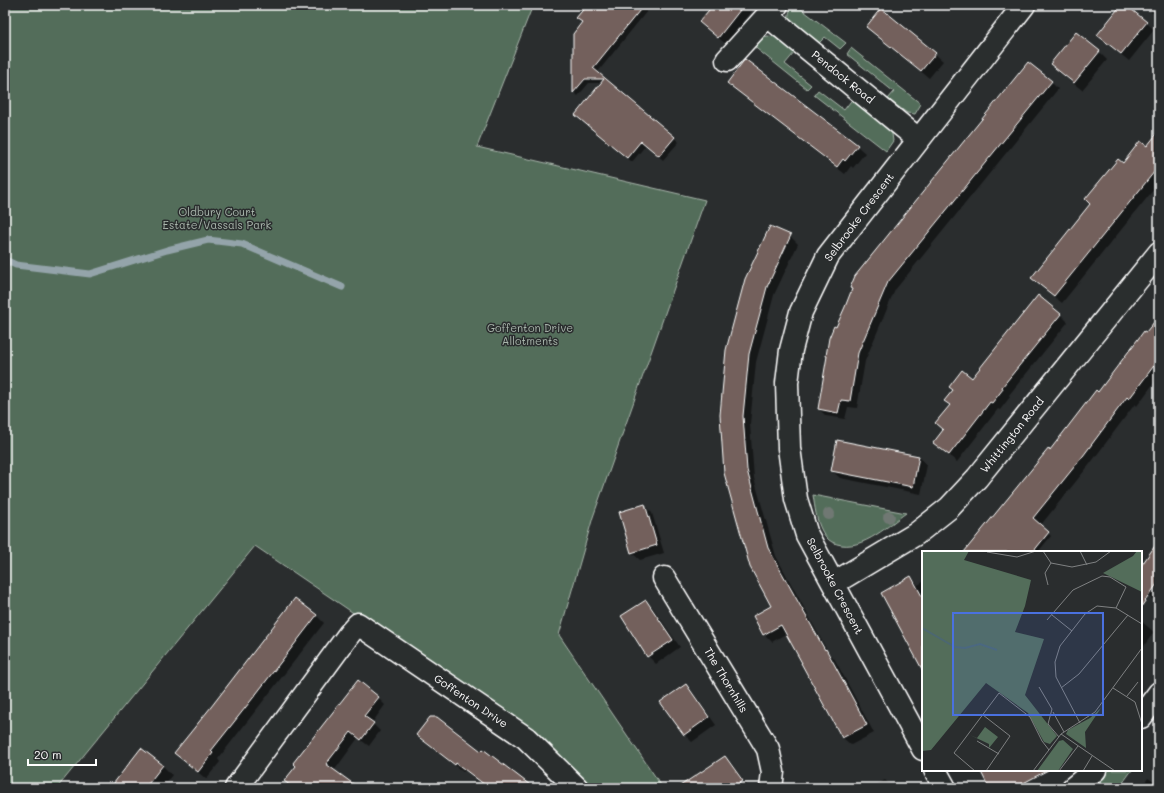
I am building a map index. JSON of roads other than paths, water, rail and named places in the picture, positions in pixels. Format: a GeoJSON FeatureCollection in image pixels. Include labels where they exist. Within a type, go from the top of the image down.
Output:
{"type":"FeatureCollection","features":[{"type":"Feature","properties":{"kind":"street","name":"Selbrooke Crescent"},"geometry":{"type":"LineString","coordinates":[[922,747],[807,535],[796,499],[789,448],[787,383],[791,350],[801,312],[828,256],[1024,5]]}},
{"type":"Feature","properties":{"kind":"street","name":"Pendock Road"},"geometry":{"type":"LineString","coordinates":[[728,60],[772,10],[918,139]]}},
{"type":"Feature","properties":{"kind":"street","name":"Whittington Road"},"geometry":{"type":"LineString","coordinates":[[834,583],[916,534],[949,508],[977,478],[1159,253]]}},
{"type":"Feature","properties":{"kind":"street","name":"The Thornhills"},"geometry":{"type":"LineString","coordinates":[[664,578],[768,749],[776,783]]}},
{"type":"Feature","properties":{"kind":"street","name":"Goffenton Drive"},"geometry":{"type":"LineString","coordinates":[[236,788],[350,633],[352,620],[526,738],[577,788]]}},
{"type":"Feature","properties":{"kind":"street"},"geometry":{"type":"LineString","coordinates":[[1142,716],[1159,693]]}},
{"type":"Feature","properties":{"kind":"street"},"geometry":{"type":"LineString","coordinates":[[936,771],[945,788]]}},
{"type":"Feature","properties":{"kind":"street"},"geometry":{"type":"LineString","coordinates":[[1073,788],[1094,771]]}},
{"type":"Feature","properties":{"kind":"waterway"},"geometry":{"type":"LineString","coordinates":[[5,260],[16,265],[90,274],[167,250],[208,240],[242,244],[342,287]]}},
{"type":"Feature","properties":{"kind":"park label","name":"Oldbury Court Estate/Vassals Park"},"geometry":{"type":"Point","coordinates":[217,218]}},
{"type":"Feature","properties":{"kind":"park label","name":"Goffenton Drive Allotments"},"geometry":{"type":"Point","coordinates":[530,334]}}]}
